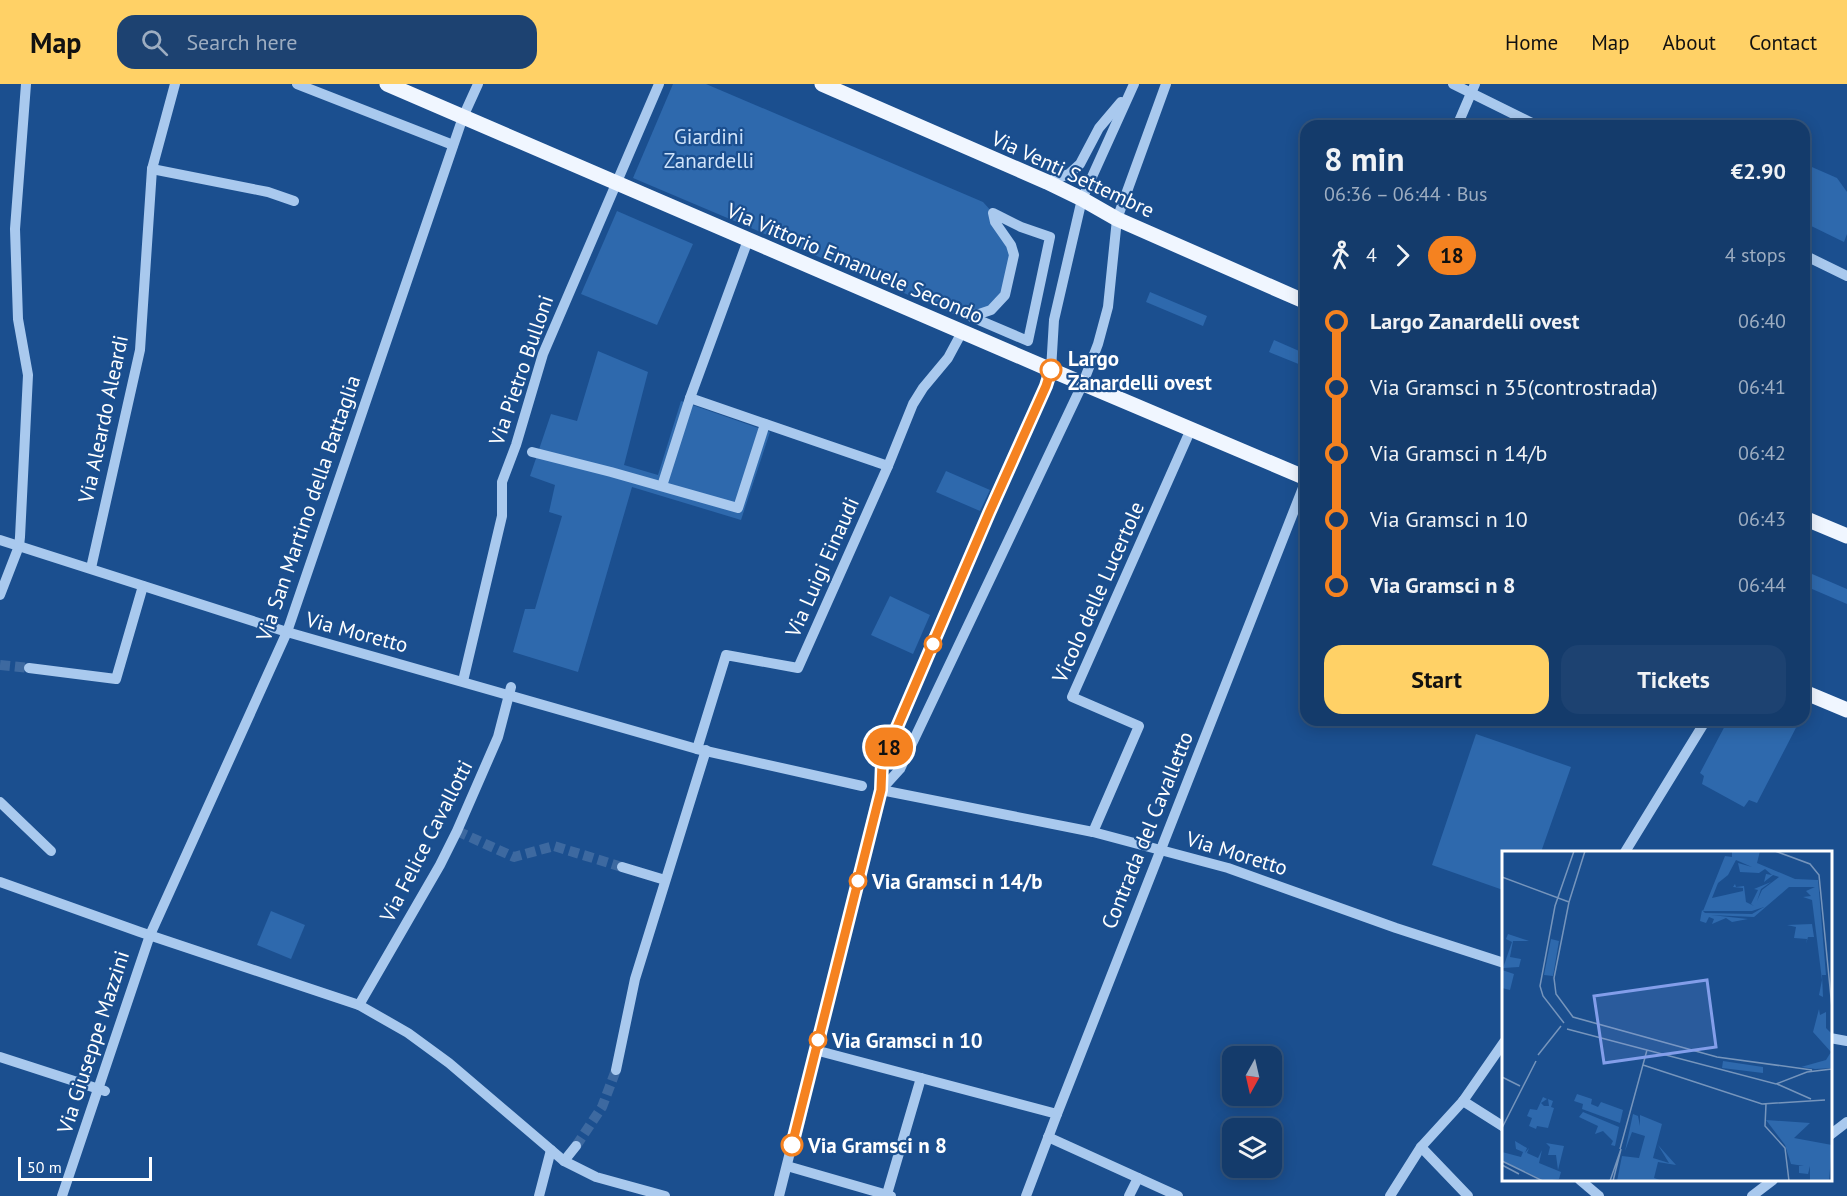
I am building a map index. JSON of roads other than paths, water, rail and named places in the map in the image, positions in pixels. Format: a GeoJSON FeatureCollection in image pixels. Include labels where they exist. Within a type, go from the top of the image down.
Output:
{"type":"FeatureCollection","features":[{"type":"Feature","properties":{"kind":"main road","name":"Via Vittorio Emanuele Secondo"},"geometry":{"type":"LineString","coordinates":[[387,84],[1300,476]]}},
{"type":"Feature","properties":{"kind":"main road","name":"Via Venti Settembre"},"geometry":{"type":"LineString","coordinates":[[822,84],[1047,182],[1117,219],[1300,299]]}},
{"type":"Feature","properties":{"kind":"main road"},"geometry":{"type":"LineString","coordinates":[[1810,521],[1847,536]]}},
{"type":"Feature","properties":{"kind":"main road"},"geometry":{"type":"LineString","coordinates":[[1810,695],[1847,710]]}},
{"type":"Feature","properties":{"kind":"street"},"geometry":{"type":"LineString","coordinates":[[0,595],[19,546],[28,375],[18,319],[15,229],[26,84]]}},
{"type":"Feature","properties":{"kind":"street","name":"Via Aleardo Aleardi"},"geometry":{"type":"LineString","coordinates":[[92,568],[140,350],[152,169],[176,84]]}},
{"type":"Feature","properties":{"kind":"street"},"geometry":{"type":"LineString","coordinates":[[297,84],[453,146]]}},
{"type":"Feature","properties":{"kind":"street","name":"Via San Martino della Battaglia"},"geometry":{"type":"LineString","coordinates":[[150,935],[287,633],[463,117],[478,84]]}},
{"type":"Feature","properties":{"kind":"street","name":"Via Pietro Bulloni"},"geometry":{"type":"LineString","coordinates":[[463,681],[502,516],[502,482],[516,445],[543,354],[659,84]]}},
{"type":"Feature","properties":{"kind":"street"},"geometry":{"type":"LineString","coordinates":[[881,790],[900,770],[1083,383],[1098,344],[1108,308],[1117,219],[1166,84]]}},
{"type":"Feature","properties":{"kind":"street"},"geometry":{"type":"LineString","coordinates":[[1453,84],[1473,89],[1527,120]]}},
{"type":"Feature","properties":{"kind":"street"},"geometry":{"type":"LineString","coordinates":[[1047,182],[1070,174],[1080,164],[1099,128],[1132,88]]}},
{"type":"Feature","properties":{"kind":"street"},"geometry":{"type":"LineString","coordinates":[[779,1196],[881,790],[882,762],[1046,386],[1051,370],[1054,320],[1083,199],[1132,88]]}},
{"type":"Feature","properties":{"kind":"street"},"geometry":{"type":"LineString","coordinates":[[1460,120],[1473,89]]}},
{"type":"Feature","properties":{"kind":"street"},"geometry":{"type":"LineString","coordinates":[[152,169],[268,192],[294,201]]}},
{"type":"Feature","properties":{"kind":"street"},"geometry":{"type":"LineString","coordinates":[[993,213],[1050,237],[1028,341],[967,315],[991,310],[1005,295],[1014,255],[1011,245],[995,222],[993,213]]}},
{"type":"Feature","properties":{"kind":"street"},"geometry":{"type":"LineString","coordinates":[[662,486],[690,398],[748,240]]}},
{"type":"Feature","properties":{"kind":"street"},"geometry":{"type":"LineString","coordinates":[[1810,258],[1847,276]]}},
{"type":"Feature","properties":{"kind":"street","name":"Via Luigi Einaudi"},"geometry":{"type":"LineString","coordinates":[[702,749],[726,655],[798,668],[888,466],[913,404],[948,358],[962,332]]}},
{"type":"Feature","properties":{"kind":"street"},"geometry":{"type":"LineString","coordinates":[[690,398],[888,466]]}},
{"type":"Feature","properties":{"kind":"street"},"geometry":{"type":"LineString","coordinates":[[532,452],[738,508],[765,423]]}},
{"type":"Feature","properties":{"kind":"street","name":"Vicolo delle Lucertole"},"geometry":{"type":"LineString","coordinates":[[1093,832],[1139,726],[1072,697],[1191,429]]}},
{"type":"Feature","properties":{"kind":"street","name":"Contrada del Cavalletto"},"geometry":{"type":"LineString","coordinates":[[1026,1196],[1300,494]]}},
{"type":"Feature","properties":{"kind":"street","name":"Via Moretto"},"geometry":{"type":"LineString","coordinates":[[0,540],[287,633],[463,681],[510,690],[702,749],[862,786]]}},
{"type":"Feature","properties":{"kind":"street"},"geometry":{"type":"LineString","coordinates":[[29,668],[116,680],[143,586]]}},
{"type":"Feature","properties":{"kind":"street","name":"Via Felice Cavallotti"},"geometry":{"type":"LineString","coordinates":[[359,1005],[449,848],[498,737],[510,690]]}},
{"type":"Feature","properties":{"kind":"street"},"geometry":{"type":"LineString","coordinates":[[1626,851],[1702,726]]}},
{"type":"Feature","properties":{"kind":"street"},"geometry":{"type":"LineString","coordinates":[[616,1070],[635,979],[702,749]]}},
{"type":"Feature","properties":{"kind":"street","name":"Via Moretto"},"geometry":{"type":"LineString","coordinates":[[881,790],[1093,832],[1228,868],[1502,963]]}},
{"type":"Feature","properties":{"kind":"street"},"geometry":{"type":"LineString","coordinates":[[0,802],[51,852]]}},
{"type":"Feature","properties":{"kind":"street"},"geometry":{"type":"LineString","coordinates":[[622,867],[667,875]]}},
{"type":"Feature","properties":{"kind":"street"},"geometry":{"type":"LineString","coordinates":[[0,882],[359,1005],[408,1033],[449,1063],[564,1161],[596,1177],[665,1196]]}},
{"type":"Feature","properties":{"kind":"street","name":"Via Giuseppe Mazzini"},"geometry":{"type":"LineString","coordinates":[[62,1196],[102,1090],[150,935]]}},
{"type":"Feature","properties":{"kind":"street"},"geometry":{"type":"LineString","coordinates":[[1832,1038],[1847,1041]]}},
{"type":"Feature","properties":{"kind":"street"},"geometry":{"type":"LineString","coordinates":[[1390,1196],[1421,1148],[1463,1101],[1502,1043]]}},
{"type":"Feature","properties":{"kind":"street"},"geometry":{"type":"LineString","coordinates":[[815,1050],[1057,1114]]}},
{"type":"Feature","properties":{"kind":"street"},"geometry":{"type":"LineString","coordinates":[[0,1057],[102,1090]]}},
{"type":"Feature","properties":{"kind":"street"},"geometry":{"type":"LineString","coordinates":[[787,1166],[889,1195],[921,1078]]}},
{"type":"Feature","properties":{"kind":"street"},"geometry":{"type":"LineString","coordinates":[[1463,1101],[1502,1126]]}},
{"type":"Feature","properties":{"kind":"street"},"geometry":{"type":"LineString","coordinates":[[1832,1133],[1847,1122]]}},
{"type":"Feature","properties":{"kind":"street"},"geometry":{"type":"LineString","coordinates":[[1048,1137],[1178,1196]]}},
{"type":"Feature","properties":{"kind":"street"},"geometry":{"type":"LineString","coordinates":[[564,1161],[576,1146]]}},
{"type":"Feature","properties":{"kind":"street"},"geometry":{"type":"LineString","coordinates":[[1421,1148],[1468,1196]]}},
{"type":"Feature","properties":{"kind":"street"},"geometry":{"type":"LineString","coordinates":[[539,1196],[551,1150]]}},
{"type":"Feature","properties":{"kind":"street"},"geometry":{"type":"LineString","coordinates":[[1129,1196],[1138,1178]]}},
{"type":"Feature","properties":{"kind":"street"},"geometry":{"type":"LineString","coordinates":[[1582,1181],[1599,1196]]}},
{"type":"Feature","properties":{"kind":"street"},"geometry":{"type":"LineString","coordinates":[[1752,1196],[1771,1181]]}},
{"type":"Feature","properties":{"kind":"tunnel"},"geometry":{"type":"LineString","coordinates":[[0,665],[29,668]]}},
{"type":"Feature","properties":{"kind":"tunnel"},"geometry":{"type":"LineString","coordinates":[[457,831],[514,857],[554,846],[622,867]]}},
{"type":"Feature","properties":{"kind":"tunnel"},"geometry":{"type":"LineString","coordinates":[[576,1146],[602,1107],[616,1070]]}},
{"type":"Feature","properties":{"kind":"place","name":"Largo Zanardelli ovest"},"geometry":{"type":"Point","coordinates":[1051,370]}},
{"type":"Feature","properties":{"kind":"place","name":"Via Gramsci n 14/b"},"geometry":{"type":"Point","coordinates":[858,881]}},
{"type":"Feature","properties":{"kind":"place","name":"Via Gramsci n 10"},"geometry":{"type":"Point","coordinates":[818,1040]}},
{"type":"Feature","properties":{"kind":"place","name":"Via Gramsci n 8"},"geometry":{"type":"Point","coordinates":[792,1145]}},
{"type":"Feature","properties":{"kind":"park label","name":"Giardini Zanardelli"},"geometry":{"type":"Point","coordinates":[709,148]}}]}
